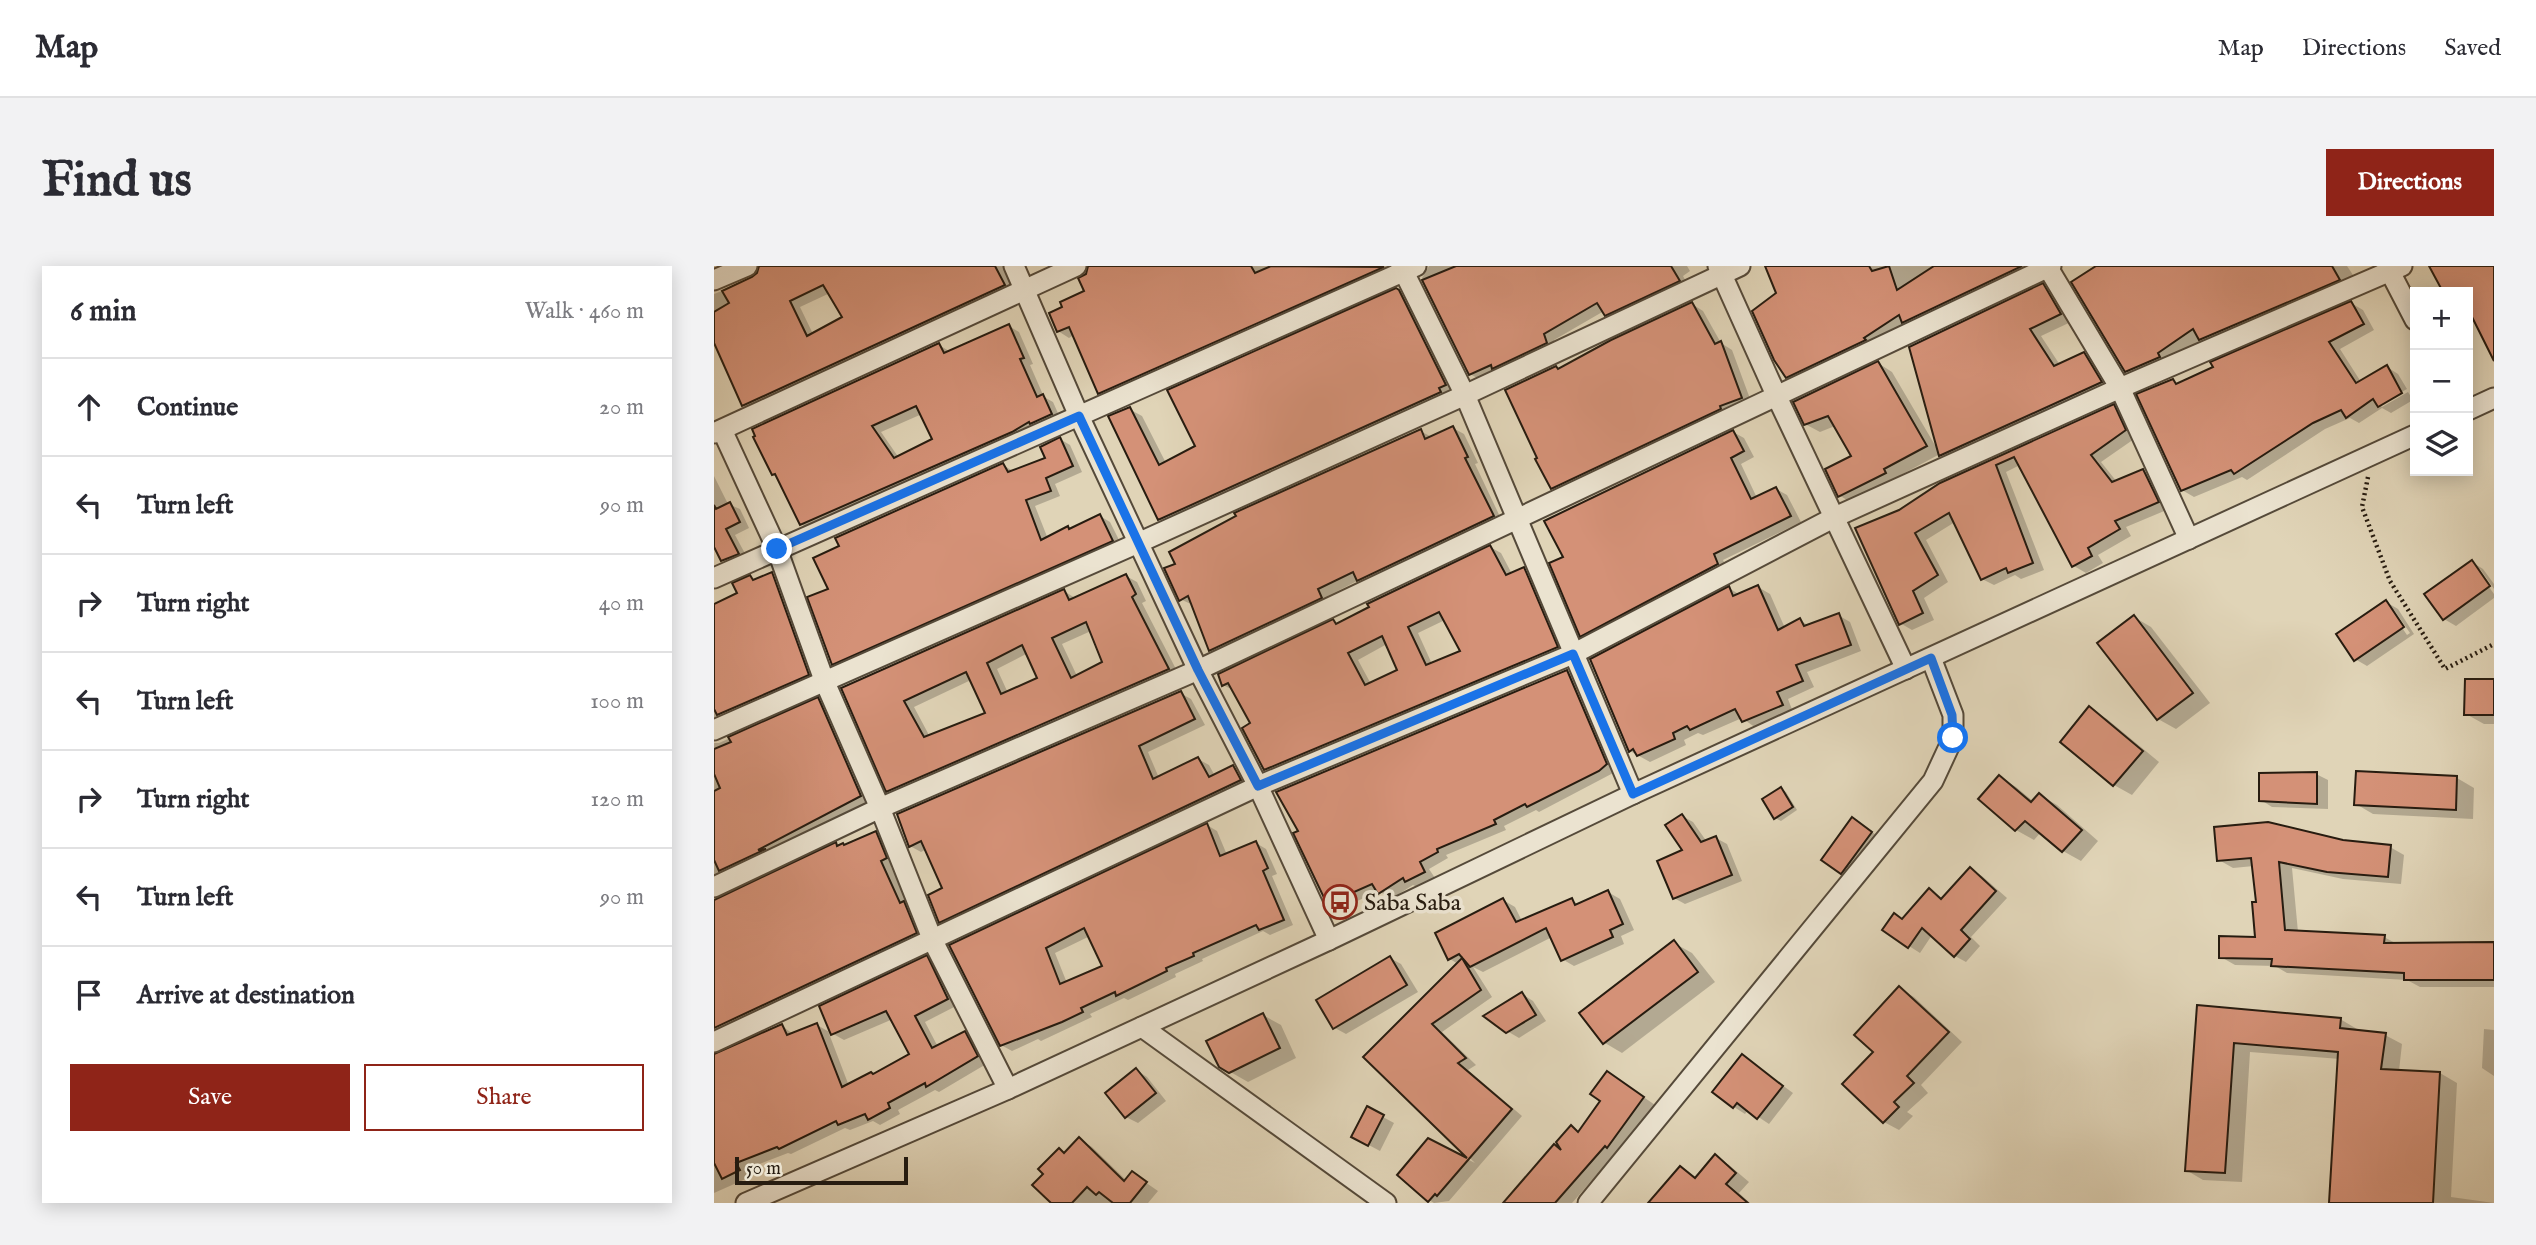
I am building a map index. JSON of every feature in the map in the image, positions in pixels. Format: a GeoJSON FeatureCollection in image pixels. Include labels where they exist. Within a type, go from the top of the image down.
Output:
{"type":"FeatureCollection","features":[{"type":"Feature","properties":{"kind":"street"},"geometry":{"type":"LineString","coordinates":[[714,281],[747,266]]}},
{"type":"Feature","properties":{"kind":"street"},"geometry":{"type":"LineString","coordinates":[[1014,266],[1138,543],[1198,670],[1258,786],[1329,940]]}},
{"type":"Feature","properties":{"kind":"street"},"geometry":{"type":"LineString","coordinates":[[1008,1089],[933,941],[880,807],[824,680],[777,549],[718,431],[1076,266]]}},
{"type":"Feature","properties":{"kind":"street"},"geometry":{"type":"LineString","coordinates":[[714,730],[1138,543],[1465,394],[1720,270],[1740,266]]}},
{"type":"Feature","properties":{"kind":"street"},"geometry":{"type":"LineString","coordinates":[[714,887],[880,807],[1198,670],[1519,520],[2049,266],[2120,388],[2189,538]]}},
{"type":"Feature","properties":{"kind":"street"},"geometry":{"type":"LineString","coordinates":[[714,578],[1407,268],[1465,394],[1633,794]]}},
{"type":"Feature","properties":{"kind":"street"},"geometry":{"type":"LineString","coordinates":[[714,1042],[1258,786],[1573,654],[1835,517],[2393,268],[2410,308]]}},
{"type":"Feature","properties":{"kind":"street"},"geometry":{"type":"LineString","coordinates":[[1720,270],[1906,669]]}},
{"type":"Feature","properties":{"kind":"street"},"geometry":{"type":"LineString","coordinates":[[2473,408],[2494,398]]}},
{"type":"Feature","properties":{"kind":"street"},"geometry":{"type":"LineString","coordinates":[[747,1203],[1008,1089],[1329,940],[1633,794],[2410,438]]}},
{"type":"Feature","properties":{"kind":"street"},"geometry":{"type":"LineString","coordinates":[[1588,1203],[1933,781],[1953,738],[1952,715],[1931,658]]}},
{"type":"Feature","properties":{"kind":"street"},"geometry":{"type":"LineString","coordinates":[[1142,1027],[1386,1203]]}},
{"type":"Feature","properties":{"kind":"path"},"geometry":{"type":"LineString","coordinates":[[2373,456],[2362,507],[2390,581],[2445,669],[2494,644]]}},
{"type":"Feature","properties":{"kind":"building"},"geometry":{"type":"Polygon","coordinates":[[[759,266],[995,266],[1005,285],[742,406],[714,343],[714,312],[729,303],[722,291],[757,273],[759,266]],[[823,285],[790,301],[807,336],[842,317],[823,285]]]}},
{"type":"Feature","properties":{"kind":"building"},"geometry":{"type":"Polygon","coordinates":[[[1088,266],[1251,266],[1255,273],[1271,266],[1384,267],[1098,394],[1069,327],[1057,332],[1049,313],[1062,307],[1060,302],[1084,291],[1078,278],[1086,274],[1088,266]]]}},
{"type":"Feature","properties":{"kind":"building"},"geometry":{"type":"Polygon","coordinates":[[[1456,266],[1671,266],[1680,281],[1605,316],[1597,303],[1544,334],[1547,343],[1492,369],[1491,365],[1469,375],[1422,280],[1456,266]]]}},
{"type":"Feature","properties":{"kind":"building"},"geometry":{"type":"Polygon","coordinates":[[[1765,266],[1869,266],[1872,271],[1889,266],[1897,290],[1934,266],[2022,266],[1902,323],[1899,315],[1864,338],[1866,340],[1786,378],[1774,360],[1752,311],[1776,293],[1765,266]]]}},
{"type":"Feature","properties":{"kind":"building"},"geometry":{"type":"Polygon","coordinates":[[[2096,266],[2332,266],[2340,280],[2199,340],[2193,329],[2158,353],[2160,357],[2125,372],[2071,282],[2096,266]]]}},
{"type":"Feature","properties":{"kind":"building"},"geometry":{"type":"Polygon","coordinates":[[[2429,266],[2494,266],[2494,361],[2473,319],[2473,287],[2440,287],[2429,266]]]}},
{"type":"Feature","properties":{"kind":"building"},"geometry":{"type":"Polygon","coordinates":[[[2043,283],[2061,314],[2030,329],[2054,366],[2084,352],[2102,382],[1939,456],[1909,347],[2043,283]]]}},
{"type":"Feature","properties":{"kind":"building"},"geometry":{"type":"Polygon","coordinates":[[[1396,288],[1446,385],[1439,388],[1441,392],[1158,520],[1108,416],[1130,407],[1159,465],[1195,446],[1167,390],[1396,288]]]}},
{"type":"Feature","properties":{"kind":"building"},"geometry":{"type":"Polygon","coordinates":[[[2351,301],[2364,324],[2329,342],[2356,383],[2387,365],[2402,393],[2378,407],[2373,399],[2346,418],[2341,410],[2313,423],[2234,474],[2231,470],[2181,491],[2136,394],[2173,379],[2176,384],[2213,367],[2210,362],[2351,301]]]}},
{"type":"Feature","properties":{"kind":"building"},"geometry":{"type":"Polygon","coordinates":[[[1692,302],[1715,344],[1721,341],[1742,398],[1720,406],[1721,409],[1551,489],[1505,390],[1556,366],[1558,369],[1611,340],[1692,302]]]}},
{"type":"Feature","properties":{"kind":"building"},"geometry":{"type":"Polygon","coordinates":[[[1009,324],[1024,358],[1020,359],[1037,397],[1043,394],[1052,414],[800,525],[753,437],[755,436],[752,429],[939,343],[944,353],[1009,324]],[[916,406],[872,426],[894,458],[932,439],[916,406]]]}},
{"type":"Feature","properties":{"kind":"building"},"geometry":{"type":"Polygon","coordinates":[[[1878,361],[1927,446],[1884,469],[1886,473],[1838,497],[1825,469],[1851,456],[1828,416],[1804,425],[1793,402],[1878,361]]]}},
{"type":"Feature","properties":{"kind":"building"},"geometry":{"type":"Polygon","coordinates":[[[2114,404],[2126,430],[2091,455],[2112,482],[2143,469],[2159,502],[2115,521],[2120,529],[2088,548],[2092,556],[2072,567],[2014,457],[1996,465],[2033,563],[2008,573],[2006,568],[1981,580],[1949,513],[1915,533],[1938,575],[1913,591],[1923,613],[1899,625],[1855,528],[1899,510],[1940,483],[2114,404]]]}},
{"type":"Feature","properties":{"kind":"building"},"geometry":{"type":"Polygon","coordinates":[[[1453,426],[1468,457],[1465,458],[1494,516],[1357,581],[1353,572],[1318,589],[1322,598],[1209,651],[1188,596],[1179,601],[1164,568],[1175,564],[1169,552],[1236,516],[1234,513],[1421,429],[1425,439],[1453,426]]]}},
{"type":"Feature","properties":{"kind":"building"},"geometry":{"type":"Polygon","coordinates":[[[1733,430],[1744,451],[1731,458],[1751,499],[1776,487],[1791,516],[1714,554],[1718,564],[1580,637],[1549,563],[1563,557],[1544,521],[1733,430]]]}},
{"type":"Feature","properties":{"kind":"building"},"geometry":{"type":"Polygon","coordinates":[[[1060,437],[1073,466],[1046,478],[1051,491],[1026,500],[1041,540],[1100,514],[1113,541],[832,665],[807,597],[828,589],[813,558],[839,546],[835,538],[1003,463],[1008,472],[1045,458],[1040,447],[1060,437]]]}},
{"type":"Feature","properties":{"kind":"building"},"geometry":{"type":"Polygon","coordinates":[[[730,502],[740,522],[726,529],[739,554],[721,561],[714,547],[714,505],[716,509],[730,502]]]}},
{"type":"Feature","properties":{"kind":"building"},"geometry":{"type":"Polygon","coordinates":[[[1490,545],[1506,575],[1524,567],[1558,647],[1264,770],[1242,728],[1250,723],[1228,683],[1222,686],[1218,674],[1333,619],[1336,624],[1369,607],[1367,604],[1490,545]],[[1439,612],[1408,627],[1426,665],[1460,651],[1439,612]],[[1382,636],[1348,653],[1365,685],[1397,670],[1382,636]]]}},
{"type":"Feature","properties":{"kind":"building"},"geometry":{"type":"Polygon","coordinates":[[[2472,560],[2490,586],[2443,620],[2424,594],[2472,560]]]}},
{"type":"Feature","properties":{"kind":"building"},"geometry":{"type":"Polygon","coordinates":[[[772,572],[809,675],[717,715],[714,709],[714,604],[737,593],[732,583],[750,575],[753,580],[772,572]]]}},
{"type":"Feature","properties":{"kind":"building"},"geometry":{"type":"Polygon","coordinates":[[[1126,574],[1136,594],[1132,597],[1169,669],[886,792],[841,688],[1064,589],[1069,600],[1126,574]],[[1086,622],[1052,638],[1071,678],[1102,662],[1086,622]],[[1022,645],[987,663],[1001,694],[1037,678],[1022,645]],[[966,672],[904,701],[924,737],[985,713],[966,672]]]}},
{"type":"Feature","properties":{"kind":"building"},"geometry":{"type":"Polygon","coordinates":[[[1758,585],[1778,630],[1800,618],[1804,626],[1839,613],[1851,645],[1796,665],[1803,681],[1777,692],[1783,705],[1742,722],[1735,709],[1690,730],[1687,726],[1673,733],[1675,739],[1637,756],[1633,749],[1629,752],[1590,659],[1729,586],[1733,596],[1758,585]]]}},
{"type":"Feature","properties":{"kind":"building"},"geometry":{"type":"Polygon","coordinates":[[[2386,600],[2404,627],[2354,661],[2336,634],[2386,600]]]}},
{"type":"Feature","properties":{"kind":"building"},"geometry":{"type":"Polygon","coordinates":[[[2134,615],[2193,693],[2157,720],[2097,643],[2134,615]]]}},
{"type":"Feature","properties":{"kind":"building"},"geometry":{"type":"Polygon","coordinates":[[[1567,670],[1607,764],[1599,771],[1527,807],[1525,804],[1494,820],[1496,824],[1437,849],[1438,852],[1420,862],[1425,872],[1405,882],[1403,878],[1378,894],[1372,884],[1327,904],[1293,833],[1298,831],[1276,792],[1567,670]]]}},
{"type":"Feature","properties":{"kind":"building"},"geometry":{"type":"Polygon","coordinates":[[[2465,679],[2494,679],[2494,715],[2464,715],[2465,679]]]}},
{"type":"Feature","properties":{"kind":"building"},"geometry":{"type":"Polygon","coordinates":[[[1181,691],[1195,719],[1139,746],[1153,779],[1198,757],[1209,777],[1233,765],[1241,780],[939,923],[928,895],[942,888],[921,841],[909,847],[897,814],[1181,691]]]}},
{"type":"Feature","properties":{"kind":"building"},"geometry":{"type":"Polygon","coordinates":[[[818,697],[861,796],[758,850],[766,849],[719,871],[714,860],[714,791],[720,788],[714,774],[714,749],[731,742],[728,737],[818,697]]]}},
{"type":"Feature","properties":{"kind":"building"},"geometry":{"type":"Polygon","coordinates":[[[2089,706],[2143,751],[2113,786],[2060,742],[2089,706]]]}},
{"type":"Feature","properties":{"kind":"building"},"geometry":{"type":"Polygon","coordinates":[[[2356,771],[2457,776],[2456,810],[2354,805],[2356,771]]]}},
{"type":"Feature","properties":{"kind":"building"},"geometry":{"type":"Polygon","coordinates":[[[2317,772],[2317,804],[2259,801],[2259,773],[2317,772]]]}},
{"type":"Feature","properties":{"kind":"building"},"geometry":{"type":"Polygon","coordinates":[[[1999,775],[2031,802],[2039,793],[2082,830],[2062,852],[2025,821],[2015,831],[1978,799],[1999,775]]]}},
{"type":"Feature","properties":{"kind":"building"},"geometry":{"type":"Polygon","coordinates":[[[1781,787],[1793,807],[1774,819],[1762,799],[1781,787]]]}},
{"type":"Feature","properties":{"kind":"building"},"geometry":{"type":"Polygon","coordinates":[[[1682,814],[1701,842],[1716,836],[1732,875],[1673,899],[1657,861],[1682,850],[1665,825],[1682,814]]]}},
{"type":"Feature","properties":{"kind":"building"},"geometry":{"type":"Polygon","coordinates":[[[1852,817],[1872,832],[1841,874],[1821,860],[1852,817]]]}},
{"type":"Feature","properties":{"kind":"building"},"geometry":{"type":"Polygon","coordinates":[[[2268,822],[2343,840],[2391,845],[2388,877],[2327,872],[2279,862],[2285,930],[2385,935],[2384,943],[2494,942],[2494,980],[2404,980],[2404,973],[2271,966],[2272,959],[2219,958],[2219,936],[2255,937],[2252,902],[2256,902],[2251,858],[2217,861],[2214,827],[2268,822]]]}},
{"type":"Feature","properties":{"kind":"building"},"geometry":{"type":"Polygon","coordinates":[[[1207,823],[1220,856],[1256,841],[1268,868],[1263,871],[1284,920],[1259,930],[1256,925],[1193,953],[1194,956],[1116,996],[1115,992],[1081,1008],[1083,1012],[1062,1022],[1000,1046],[949,945],[1207,823]],[[1084,928],[1046,948],[1060,984],[1102,966],[1084,928]]]}},
{"type":"Feature","properties":{"kind":"building"},"geometry":{"type":"Polygon","coordinates":[[[876,831],[887,858],[881,861],[900,903],[904,901],[917,933],[714,1028],[714,900],[836,842],[837,846],[843,843],[844,845],[876,831]]]}},
{"type":"Feature","properties":{"kind":"building"},"geometry":{"type":"Polygon","coordinates":[[[1970,867],[1996,891],[1961,930],[1970,939],[1954,957],[1922,928],[1908,948],[1882,930],[1894,913],[1902,919],[1929,888],[1941,899],[1970,867]]]}},
{"type":"Feature","properties":{"kind":"building"},"geometry":{"type":"Polygon","coordinates":[[[1608,890],[1623,924],[1610,930],[1613,937],[1561,961],[1546,928],[1470,967],[1459,954],[1448,960],[1435,933],[1503,898],[1516,922],[1572,898],[1575,905],[1608,890]]]}},
{"type":"Feature","properties":{"kind":"building"},"geometry":{"type":"Polygon","coordinates":[[[1674,940],[1698,972],[1603,1044],[1579,1013],[1674,940]]]}},
{"type":"Feature","properties":{"kind":"building"},"geometry":{"type":"Polygon","coordinates":[[[927,955],[948,999],[915,1016],[932,1048],[965,1031],[978,1056],[926,1087],[925,1083],[888,1103],[890,1108],[868,1120],[865,1114],[838,1125],[836,1121],[779,1149],[777,1147],[736,1163],[740,1170],[722,1179],[714,1163],[714,1054],[782,1024],[787,1035],[817,1023],[842,1087],[871,1072],[873,1074],[909,1054],[886,1011],[831,1035],[819,1006],[927,955]]]}},
{"type":"Feature","properties":{"kind":"building"},"geometry":{"type":"Polygon","coordinates":[[[1390,956],[1407,985],[1333,1029],[1316,1000],[1390,956]]]}},
{"type":"Feature","properties":{"kind":"building"},"geometry":{"type":"Polygon","coordinates":[[[1462,958],[1481,990],[1432,1024],[1466,1058],[1458,1063],[1512,1109],[1437,1196],[1435,1194],[1428,1202],[1397,1175],[1428,1138],[1467,1158],[1363,1057],[1462,958]]]}},
{"type":"Feature","properties":{"kind":"building"},"geometry":{"type":"Polygon","coordinates":[[[1899,986],[1949,1032],[1907,1076],[1914,1083],[1894,1102],[1899,1107],[1883,1123],[1842,1084],[1873,1052],[1854,1035],[1899,986]]]}},
{"type":"Feature","properties":{"kind":"building"},"geometry":{"type":"Polygon","coordinates":[[[1522,992],[1536,1015],[1506,1033],[1483,1016],[1522,992]]]}},
{"type":"Feature","properties":{"kind":"building"},"geometry":{"type":"Polygon","coordinates":[[[2197,1005],[2341,1018],[2340,1028],[2386,1033],[2381,1069],[2440,1072],[2433,1203],[2329,1203],[2338,1052],[2234,1043],[2225,1173],[2185,1171],[2197,1005]]]}},
{"type":"Feature","properties":{"kind":"building"},"geometry":{"type":"Polygon","coordinates":[[[1263,1013],[1280,1048],[1229,1073],[1219,1067],[1206,1041],[1263,1013]]]}},
{"type":"Feature","properties":{"kind":"building"},"geometry":{"type":"Polygon","coordinates":[[[1742,1054],[1783,1086],[1757,1119],[1737,1103],[1733,1108],[1712,1092],[1742,1054]]]}},
{"type":"Feature","properties":{"kind":"building"},"geometry":{"type":"Polygon","coordinates":[[[1136,1068],[1156,1093],[1125,1118],[1105,1093],[1136,1068]]]}},
{"type":"Feature","properties":{"kind":"building"},"geometry":{"type":"Polygon","coordinates":[[[1607,1071],[1644,1097],[1607,1148],[1605,1146],[1555,1203],[1503,1203],[1554,1144],[1561,1150],[1556,1142],[1571,1125],[1578,1132],[1600,1101],[1590,1094],[1607,1071]]]}},
{"type":"Feature","properties":{"kind":"building"},"geometry":{"type":"Polygon","coordinates":[[[1367,1106],[1384,1115],[1368,1146],[1351,1137],[1367,1106]]]}},
{"type":"Feature","properties":{"kind":"building"},"geometry":{"type":"Polygon","coordinates":[[[1079,1137],[1124,1181],[1132,1171],[1147,1182],[1130,1203],[1113,1203],[1087,1187],[1072,1203],[1051,1203],[1032,1185],[1043,1174],[1038,1169],[1059,1148],[1064,1153],[1079,1137]]]}},
{"type":"Feature","properties":{"kind":"building"},"geometry":{"type":"Polygon","coordinates":[[[1715,1154],[1736,1173],[1726,1184],[1748,1203],[1648,1203],[1680,1166],[1695,1178],[1715,1154]]]}},
{"type":"Feature","properties":{"kind":"place","name":"Saba Saba"},"geometry":{"type":"Point","coordinates":[1340,902]}},
{"type":"Feature","properties":{"kind":"route"},"geometry":{"type":"LineString","coordinates":[[777,549],[1079,416],[1198,670],[1258,786],[1573,654],[1633,794],[1931,658],[1952,715],[1953,738]]}}]}
